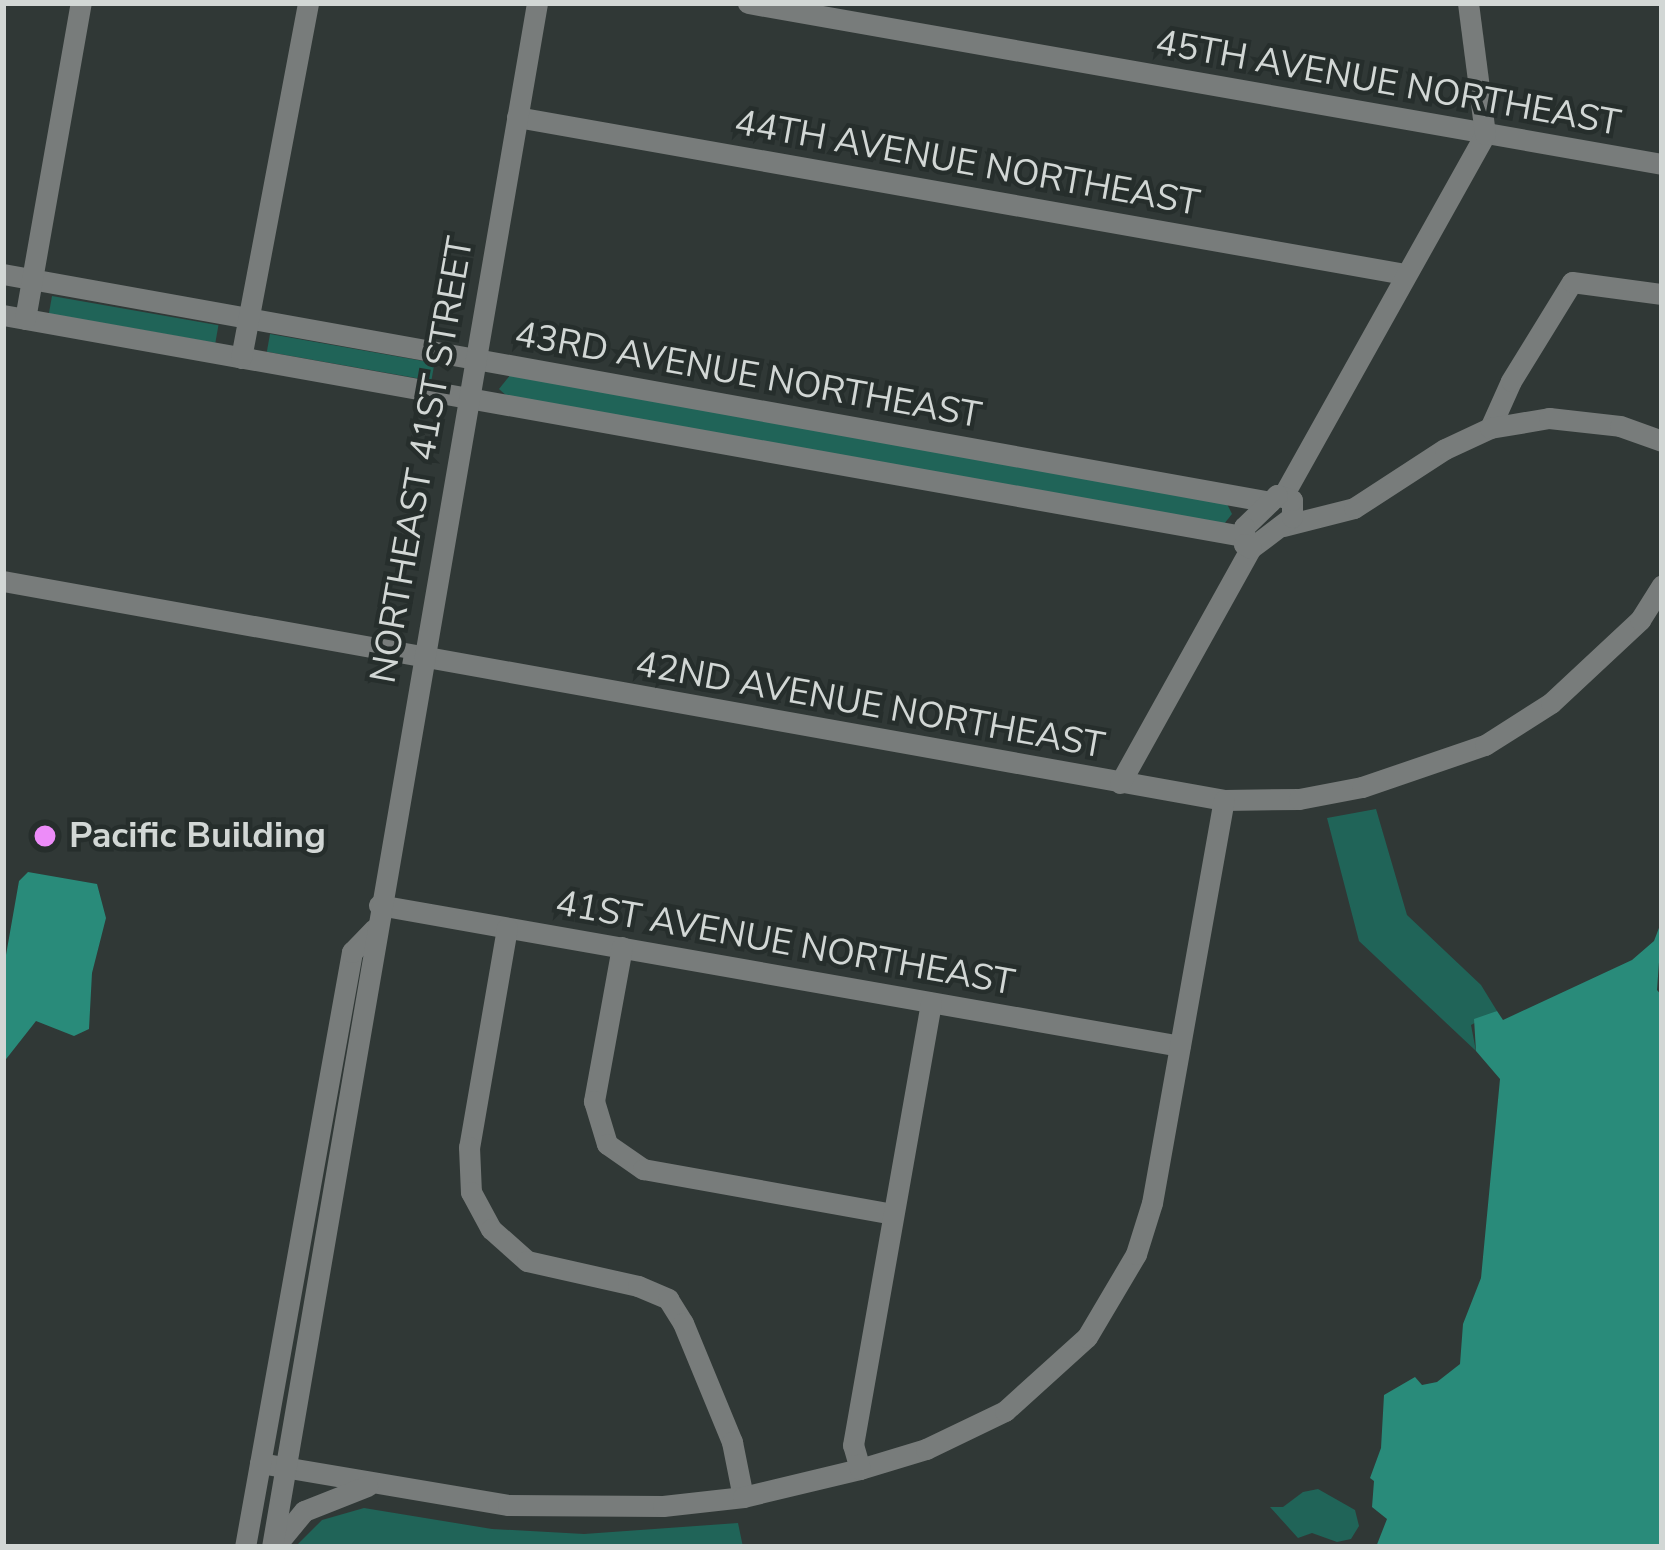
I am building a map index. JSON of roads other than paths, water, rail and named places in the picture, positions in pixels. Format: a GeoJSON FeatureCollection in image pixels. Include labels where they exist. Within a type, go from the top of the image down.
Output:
{"type":"FeatureCollection","features":[{"type":"Feature","properties":{"kind":"street"},"geometry":{"type":"LineString","coordinates":[[14,317],[33,280],[81,3]]}},
{"type":"Feature","properties":{"kind":"street"},"geometry":{"type":"LineString","coordinates":[[242,358],[308,3]]}},
{"type":"Feature","properties":{"kind":"street","name":"NORTHEAST 41ST STREET"},"geometry":{"type":"LineString","coordinates":[[273,1547],[376,956],[374,929],[537,3]]}},
{"type":"Feature","properties":{"kind":"street"},"geometry":{"type":"LineString","coordinates":[[1120,783],[1246,542],[1277,498],[1485,134],[1468,3]]}},
{"type":"Feature","properties":{"kind":"street","name":"45TH AVENUE NORTHEAST"},"geometry":{"type":"LineString","coordinates":[[759,4],[1662,164]]}},
{"type":"Feature","properties":{"kind":"street","name":"44TH AVENUE NORTHEAST"},"geometry":{"type":"LineString","coordinates":[[517,117],[1405,274]]}},
{"type":"Feature","properties":{"kind":"street","name":"43RD AVENUE NORTHEAST"},"geometry":{"type":"LineString","coordinates":[[3,274],[1277,498]]}},
{"type":"Feature","properties":{"kind":"street"},"geometry":{"type":"LineString","coordinates":[[1490,428],[1511,381],[1572,282],[1662,294]]}},
{"type":"Feature","properties":{"kind":"street","name":"43RD AVENUE NORTHEAST"},"geometry":{"type":"LineString","coordinates":[[14,317],[1246,542]]}},
{"type":"Feature","properties":{"kind":"street"},"geometry":{"type":"LineString","coordinates":[[1246,542],[1283,526],[1354,508],[1444,449],[1490,428],[1565,419],[1620,426],[1662,441]]}},
{"type":"Feature","properties":{"kind":"street"},"geometry":{"type":"LineString","coordinates":[[1277,498],[1293,509],[1283,526]]}},
{"type":"Feature","properties":{"kind":"street","name":"42ND AVENUE NORTHEAST"},"geometry":{"type":"LineString","coordinates":[[3,581],[1224,800],[1299,799],[1362,787],[1486,745],[1550,703],[1640,620],[1662,585]]}},
{"type":"Feature","properties":{"kind":"street"},"geometry":{"type":"LineString","coordinates":[[260,1463],[508,1504],[579,1508],[743,1497],[926,1449],[1005,1411],[1087,1337],[1123,1284],[1147,1223],[1224,800]]}},
{"type":"Feature","properties":{"kind":"street","name":"41ST AVENUE NORTHEAST"},"geometry":{"type":"LineString","coordinates":[[379,905],[1180,1046]]}},
{"type":"Feature","properties":{"kind":"street"},"geometry":{"type":"LineString","coordinates":[[507,928],[469,1147],[471,1192],[491,1229],[527,1261],[638,1286],[668,1299],[683,1323],[731,1442],[743,1497]]}},
{"type":"Feature","properties":{"kind":"street","name":"NORTHEAST 41ST STREET"},"geometry":{"type":"LineString","coordinates":[[245,1547],[352,952],[374,929]]}},
{"type":"Feature","properties":{"kind":"street"},"geometry":{"type":"LineString","coordinates":[[622,947],[594,1101],[607,1144],[643,1169],[893,1214]]}},
{"type":"Feature","properties":{"kind":"street"},"geometry":{"type":"LineString","coordinates":[[860,1469],[854,1445],[931,1003]]}},
{"type":"Feature","properties":{"kind":"street"},"geometry":{"type":"LineString","coordinates":[[273,1547],[304,1510],[349,1489],[379,1484]]}},
{"type":"Feature","properties":{"kind":"place","name":"Pacific Building"},"geometry":{"type":"Point","coordinates":[45,836]}}]}
